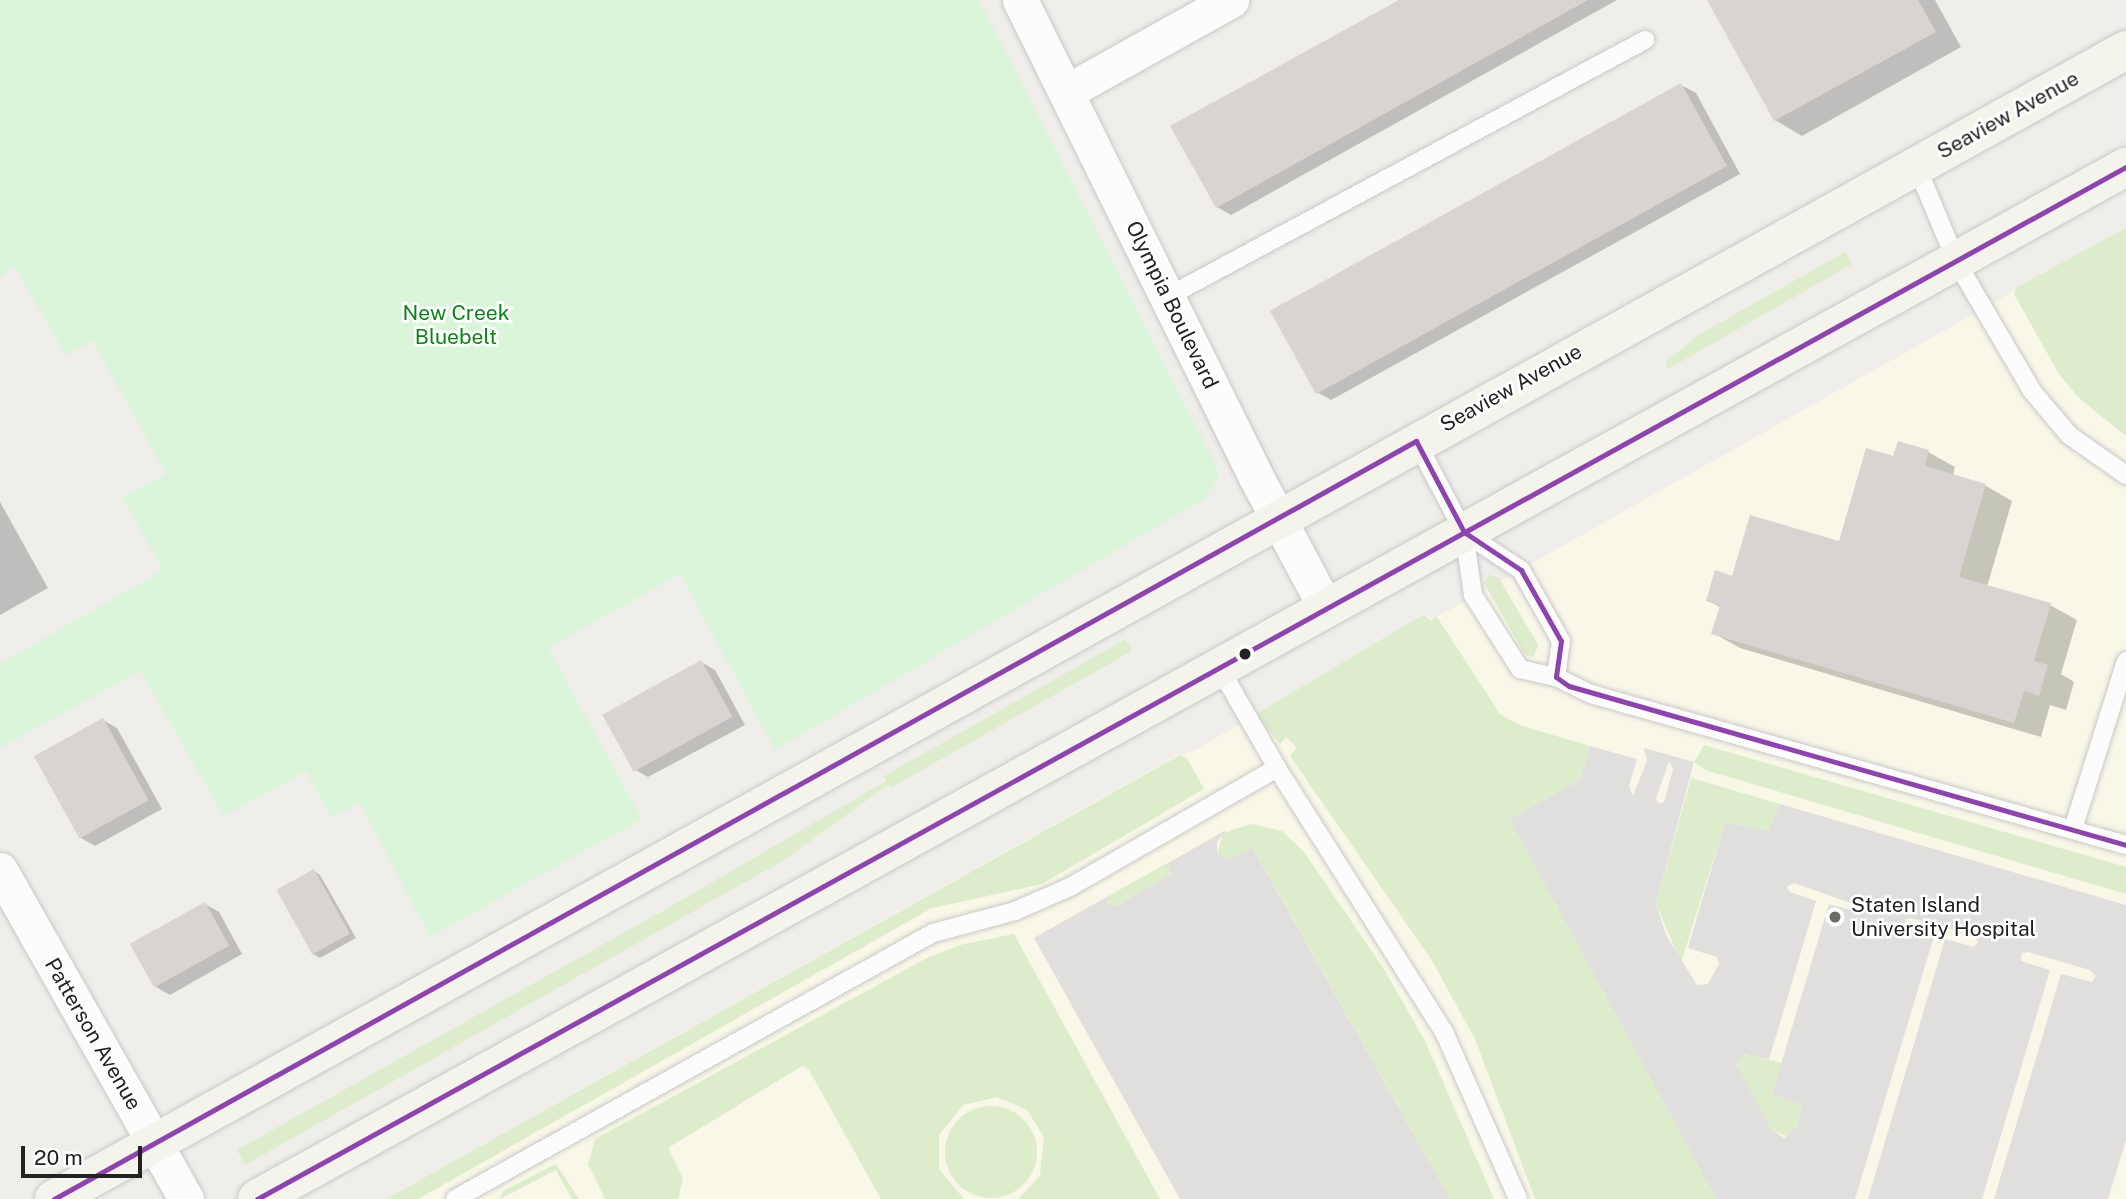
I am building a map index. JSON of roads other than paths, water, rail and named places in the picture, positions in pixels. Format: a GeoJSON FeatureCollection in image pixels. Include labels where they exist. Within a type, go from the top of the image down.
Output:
{"type":"FeatureCollection","features":[{"type":"Feature","properties":{"kind":"street","name":"Olympia Boulevard"},"geometry":{"type":"LineString","coordinates":[[1020,0],[1277,518],[1326,608]]}},
{"type":"Feature","properties":{"kind":"street"},"geometry":{"type":"LineString","coordinates":[[1066,92],[1231,0]]}},
{"type":"Feature","properties":{"kind":"street","name":"Seaview Avenue"},"geometry":{"type":"LineString","coordinates":[[54,1199],[1277,518],[2126,50]]}},
{"type":"Feature","properties":{"kind":"street"},"geometry":{"type":"LineString","coordinates":[[257,1199],[1464,532],[1957,263],[2126,167]]}},
{"type":"Feature","properties":{"kind":"street","name":"Patterson Avenue"},"geometry":{"type":"LineString","coordinates":[[0,870],[186,1199]]}},
{"type":"Feature","properties":{"kind":"lane"},"geometry":{"type":"LineString","coordinates":[[1167,297],[1645,40]]}},
{"type":"Feature","properties":{"kind":"lane"},"geometry":{"type":"LineString","coordinates":[[1916,165],[1957,263],[2032,391],[2069,435],[2126,475]]}},
{"type":"Feature","properties":{"kind":"lane"},"geometry":{"type":"LineString","coordinates":[[1416,441],[1464,532],[1473,595],[1520,669],[1556,677],[1591,694],[2126,845]]}},
{"type":"Feature","properties":{"kind":"lane"},"geometry":{"type":"LineString","coordinates":[[1464,532],[1521,570],[1561,641],[1556,677]]}},
{"type":"Feature","properties":{"kind":"lane"},"geometry":{"type":"LineString","coordinates":[[2073,830],[2126,661]]}},
{"type":"Feature","properties":{"kind":"lane"},"geometry":{"type":"LineString","coordinates":[[1219,667],[1277,768],[1445,1034],[1518,1199]]}},
{"type":"Feature","properties":{"kind":"lane"},"geometry":{"type":"LineString","coordinates":[[455,1199],[933,933],[1015,911],[1070,887],[1277,768]]}},
{"type":"Feature","properties":{"kind":"place","name":"Staten Island University Hospital"},"geometry":{"type":"Point","coordinates":[1835,917]}},
{"type":"Feature","properties":{"kind":"park label","name":"New Creek Bluebelt"},"geometry":{"type":"Point","coordinates":[456,325]}}]}
